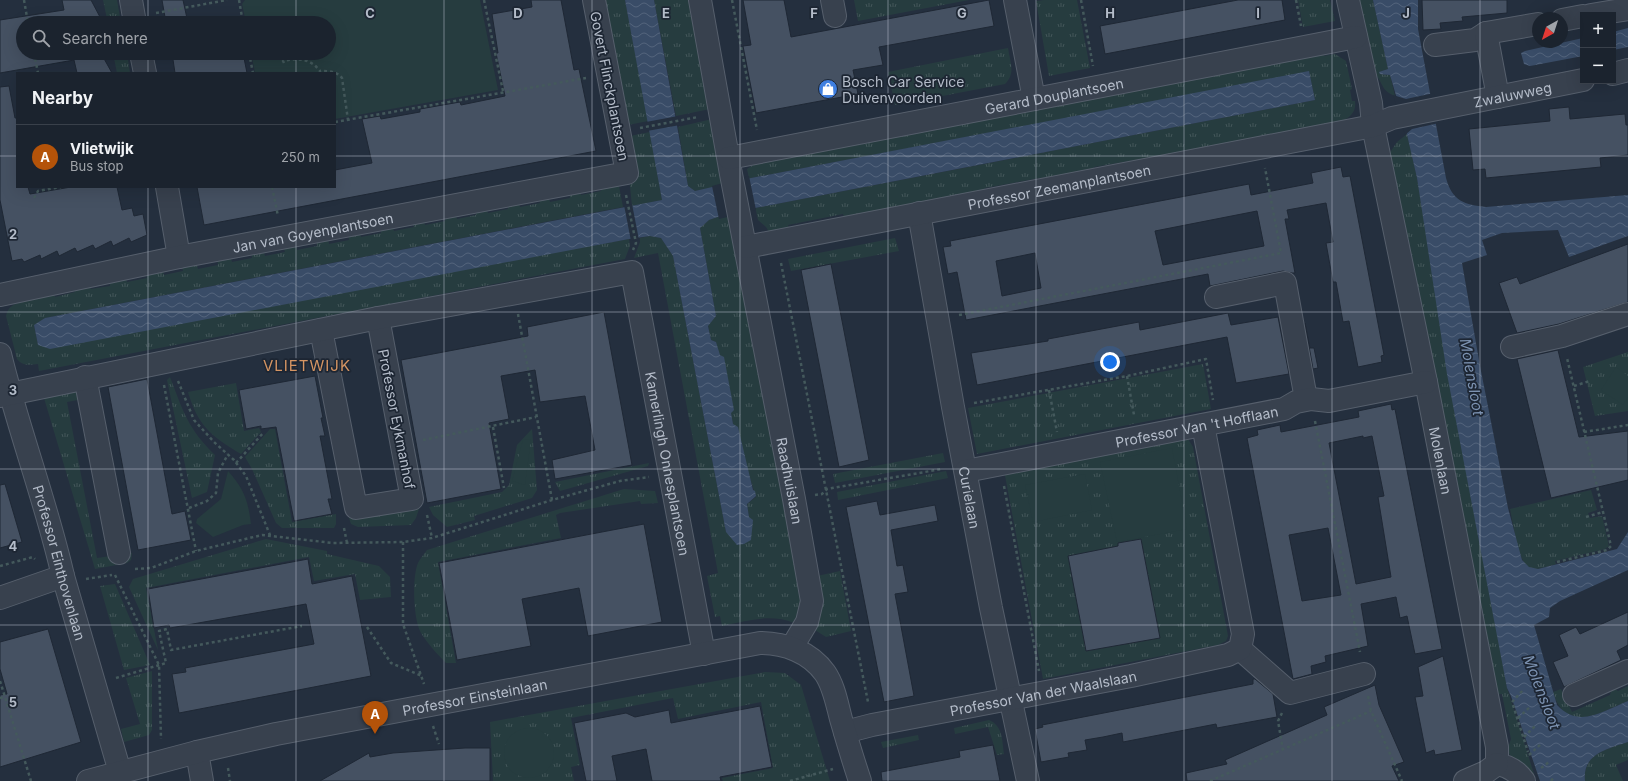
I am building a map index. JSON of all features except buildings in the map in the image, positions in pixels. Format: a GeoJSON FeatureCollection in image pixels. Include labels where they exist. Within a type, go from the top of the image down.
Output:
{"type":"FeatureCollection","features":[{"type":"Feature","properties":{"kind":"street","name":"Govert Flinckplantsoen"},"geometry":{"type":"LineString","coordinates":[[594,0],[627,173]]}},
{"type":"Feature","properties":{"kind":"street","name":"Raadhuislaan"},"geometry":{"type":"LineString","coordinates":[[700,0],[740,221],[756,245],[794,499],[812,601],[807,622],[792,648]]}},
{"type":"Feature","properties":{"kind":"street"},"geometry":{"type":"LineString","coordinates":[[1015,0],[1034,99]]}},
{"type":"Feature","properties":{"kind":"street","name":"Molenlaan"},"geometry":{"type":"LineString","coordinates":[[1348,0],[1371,103],[1383,122],[1426,382],[1495,740],[1497,764]]}},
{"type":"Feature","properties":{"kind":"street"},"geometry":{"type":"LineString","coordinates":[[1610,12],[1628,9]]}},
{"type":"Feature","properties":{"kind":"street"},"geometry":{"type":"LineString","coordinates":[[1568,19],[1580,17]]}},
{"type":"Feature","properties":{"kind":"street"},"geometry":{"type":"LineString","coordinates":[[1436,45],[1475,40],[1486,33],[1532,25]]}},
{"type":"Feature","properties":{"kind":"street"},"geometry":{"type":"LineString","coordinates":[[1486,33],[1498,97]]}},
{"type":"Feature","properties":{"kind":"street","name":"Gerard Douplantsoen"},"geometry":{"type":"LineString","coordinates":[[730,166],[1034,99],[1356,37]]}},
{"type":"Feature","properties":{"kind":"street"},"geometry":{"type":"LineString","coordinates":[[142,60],[145,72]]}},
{"type":"Feature","properties":{"kind":"street"},"geometry":{"type":"LineString","coordinates":[[1616,73],[1628,70]]}},
{"type":"Feature","properties":{"kind":"street","name":"Zwaluwweg"},"geometry":{"type":"LineString","coordinates":[[1383,122],[1442,108],[1580,81]]}},
{"type":"Feature","properties":{"kind":"street","name":"Professor Zeemanplantsoen"},"geometry":{"type":"LineString","coordinates":[[756,245],[1262,148],[1383,122]]}},
{"type":"Feature","properties":{"kind":"street","name":"Jan van Goyenplantsoen"},"geometry":{"type":"LineString","coordinates":[[0,294],[180,257],[627,173]]}},
{"type":"Feature","properties":{"kind":"street"},"geometry":{"type":"LineString","coordinates":[[167,188],[180,257]]}},
{"type":"Feature","properties":{"kind":"street","name":"Curielaan"},"geometry":{"type":"LineString","coordinates":[[919,213],[953,407],[991,608],[1028,781]]}},
{"type":"Feature","properties":{"kind":"street","name":"Kamerlingh Onnesplantsoen"},"geometry":{"type":"LineString","coordinates":[[514,294],[632,272],[704,654]]}},
{"type":"Feature","properties":{"kind":"street"},"geometry":{"type":"LineString","coordinates":[[1216,297],[1284,283],[1308,399],[1329,401],[1426,382]]}},
{"type":"Feature","properties":{"kind":"street"},"geometry":{"type":"LineString","coordinates":[[5,394],[378,318],[514,294]]}},
{"type":"Feature","properties":{"kind":"street"},"geometry":{"type":"LineString","coordinates":[[1512,347],[1562,336],[1628,314]]}},
{"type":"Feature","properties":{"kind":"street","name":"Professor Eykmanhof"},"geometry":{"type":"LineString","coordinates":[[321,330],[356,508],[412,499],[378,318]]}},
{"type":"Feature","properties":{"kind":"street","name":"Professor Einthovenlaan"},"geometry":{"type":"LineString","coordinates":[[0,354],[5,394],[57,548],[63,576],[120,772]]}},
{"type":"Feature","properties":{"kind":"street"},"geometry":{"type":"LineString","coordinates":[[85,377],[123,566]]}},
{"type":"Feature","properties":{"kind":"street","name":"Professor Van 't Hofflaan"},"geometry":{"type":"LineString","coordinates":[[965,468],[1000,464],[1284,410],[1296,402],[1308,399]]}},
{"type":"Feature","properties":{"kind":"street"},"geometry":{"type":"LineString","coordinates":[[1210,423],[1243,634],[1240,649],[1290,693],[1364,674]]}},
{"type":"Feature","properties":{"kind":"street"},"geometry":{"type":"LineString","coordinates":[[0,598],[63,576]]}},
{"type":"Feature","properties":{"kind":"street","name":"Professor Einsteinlaan"},"geometry":{"type":"LineString","coordinates":[[88,781],[197,752],[276,734],[760,644],[777,643],[792,648]]}},
{"type":"Feature","properties":{"kind":"street"},"geometry":{"type":"LineString","coordinates":[[792,648],[812,660],[825,673],[834,692],[857,772]]}},
{"type":"Feature","properties":{"kind":"street","name":"Professor Van der Waalslaan"},"geometry":{"type":"LineString","coordinates":[[845,732],[872,725],[1131,676],[1228,655],[1240,649]]}},
{"type":"Feature","properties":{"kind":"street"},"geometry":{"type":"LineString","coordinates":[[1574,695],[1628,671]]}},
{"type":"Feature","properties":{"kind":"street"},"geometry":{"type":"LineString","coordinates":[[197,752],[202,781]]}},
{"type":"Feature","properties":{"kind":"street"},"geometry":{"type":"LineString","coordinates":[[1465,781],[1486,772],[1497,764],[1506,765],[1513,769],[1524,781]]}},
{"type":"Feature","properties":{"kind":"path"},"geometry":{"type":"LineString","coordinates":[[24,0],[27,16]]}},
{"type":"Feature","properties":{"kind":"path"},"geometry":{"type":"LineString","coordinates":[[134,13],[227,0]]}},
{"type":"Feature","properties":{"kind":"path"},"geometry":{"type":"LineString","coordinates":[[239,0],[242,16]]}},
{"type":"Feature","properties":{"kind":"path"},"geometry":{"type":"LineString","coordinates":[[484,0],[503,92]]}},
{"type":"Feature","properties":{"kind":"path"},"geometry":{"type":"LineString","coordinates":[[732,0],[758,134]]}},
{"type":"Feature","properties":{"kind":"path"},"geometry":{"type":"LineString","coordinates":[[1081,0],[1094,70]]}},
{"type":"Feature","properties":{"kind":"path"},"geometry":{"type":"LineString","coordinates":[[1296,0],[1302,30]]}},
{"type":"Feature","properties":{"kind":"path"},"geometry":{"type":"LineString","coordinates":[[35,60],[38,72]]}},
{"type":"Feature","properties":{"kind":"path"},"geometry":{"type":"LineString","coordinates":[[250,60],[253,72]]}},
{"type":"Feature","properties":{"kind":"path"},"geometry":{"type":"LineString","coordinates":[[284,63],[283,61],[293,60]]}},
{"type":"Feature","properties":{"kind":"path"},"geometry":{"type":"LineString","coordinates":[[305,60],[316,65],[320,72],[334,72]]}},
{"type":"Feature","properties":{"kind":"path"},"geometry":{"type":"LineString","coordinates":[[336,73],[342,78],[348,120]]}},
{"type":"Feature","properties":{"kind":"path"},"geometry":{"type":"LineString","coordinates":[[336,122],[608,74]]}},
{"type":"Feature","properties":{"kind":"path"},"geometry":{"type":"LineString","coordinates":[[639,128],[684,119]]}},
{"type":"Feature","properties":{"kind":"path"},"geometry":{"type":"LineString","coordinates":[[937,319],[1281,253],[1262,148]]}},
{"type":"Feature","properties":{"kind":"path"},"geometry":{"type":"LineString","coordinates":[[34,198],[38,191],[54,188]]}},
{"type":"Feature","properties":{"kind":"path"},"geometry":{"type":"LineString","coordinates":[[272,188],[282,238]]}},
{"type":"Feature","properties":{"kind":"path"},"geometry":{"type":"LineString","coordinates":[[627,199],[636,243]]}},
{"type":"Feature","properties":{"kind":"path"},"geometry":{"type":"LineString","coordinates":[[756,245],[769,260],[782,263],[872,725]]}},
{"type":"Feature","properties":{"kind":"path"},"geometry":{"type":"LineString","coordinates":[[514,294],[552,500]]}},
{"type":"Feature","properties":{"kind":"path"},"geometry":{"type":"LineString","coordinates":[[1557,562],[1607,550],[1611,546],[1562,336]]}},
{"type":"Feature","properties":{"kind":"path"},"geometry":{"type":"LineString","coordinates":[[953,407],[1127,376],[1206,359],[1210,423]]}},
{"type":"Feature","properties":{"kind":"path"},"geometry":{"type":"LineString","coordinates":[[165,361],[177,379],[194,420],[228,454],[246,476],[270,536]]}},
{"type":"Feature","properties":{"kind":"path"},"geometry":{"type":"LineString","coordinates":[[165,361],[196,551]]}},
{"type":"Feature","properties":{"kind":"path"},"geometry":{"type":"LineString","coordinates":[[1127,376],[1138,437]]}},
{"type":"Feature","properties":{"kind":"path"},"geometry":{"type":"LineString","coordinates":[[1574,386],[1590,381]]}},
{"type":"Feature","properties":{"kind":"path"},"geometry":{"type":"LineString","coordinates":[[1048,390],[1061,452]]}},
{"type":"Feature","properties":{"kind":"path"},"geometry":{"type":"LineString","coordinates":[[1308,399],[1371,711],[1402,781]]}},
{"type":"Feature","properties":{"kind":"path"},"geometry":{"type":"LineString","coordinates":[[402,444],[493,427],[536,417]]}},
{"type":"Feature","properties":{"kind":"path"},"geometry":{"type":"LineString","coordinates":[[1584,432],[1628,425]]}},
{"type":"Feature","properties":{"kind":"path"},"geometry":{"type":"LineString","coordinates":[[493,427],[504,488]]}},
{"type":"Feature","properties":{"kind":"path"},"geometry":{"type":"LineString","coordinates":[[236,463],[264,432]]}},
{"type":"Feature","properties":{"kind":"path"},"geometry":{"type":"LineString","coordinates":[[189,508],[207,501],[216,493],[218,473],[228,454]]}},
{"type":"Feature","properties":{"kind":"path"},"geometry":{"type":"LineString","coordinates":[[1000,464],[1043,692]]}},
{"type":"Feature","properties":{"kind":"path"},"geometry":{"type":"LineString","coordinates":[[794,499],[822,494],[827,489],[965,468]]}},
{"type":"Feature","properties":{"kind":"path"},"geometry":{"type":"LineString","coordinates":[[63,576],[75,582],[96,576],[115,575],[123,566],[151,568],[196,551],[262,535],[333,543],[403,542],[432,538],[552,500],[620,481],[671,473]]}},
{"type":"Feature","properties":{"kind":"path"},"geometry":{"type":"LineString","coordinates":[[1586,516],[1603,512]]}},
{"type":"Feature","properties":{"kind":"path"},"geometry":{"type":"LineString","coordinates":[[403,542],[403,624],[422,676],[428,706]]}},
{"type":"Feature","properties":{"kind":"path"},"geometry":{"type":"LineString","coordinates":[[115,575],[159,665],[162,761]]}},
{"type":"Feature","properties":{"kind":"path"},"geometry":{"type":"LineString","coordinates":[[94,684],[166,663],[159,631],[167,629],[171,650],[302,626]]}},
{"type":"Feature","properties":{"kind":"path"},"geometry":{"type":"LineString","coordinates":[[367,627],[391,663],[422,676]]}},
{"type":"Feature","properties":{"kind":"path"},"geometry":{"type":"LineString","coordinates":[[0,681],[32,781]]}},
{"type":"Feature","properties":{"kind":"path"},"geometry":{"type":"LineString","coordinates":[[1512,702],[1524,689]]}},
{"type":"Feature","properties":{"kind":"path"},"geometry":{"type":"LineString","coordinates":[[1282,750],[1278,721],[1290,693]]}},
{"type":"Feature","properties":{"kind":"path"},"geometry":{"type":"LineString","coordinates":[[0,698],[5,697]]}},
{"type":"Feature","properties":{"kind":"path"},"geometry":{"type":"LineString","coordinates":[[1511,697],[1531,761]]}},
{"type":"Feature","properties":{"kind":"path"},"geometry":{"type":"LineString","coordinates":[[1518,718],[1530,707]]}},
{"type":"Feature","properties":{"kind":"path"},"geometry":{"type":"LineString","coordinates":[[1210,781],[1371,711]]}},
{"type":"Feature","properties":{"kind":"path"},"geometry":{"type":"LineString","coordinates":[[1524,737],[1536,725]]}},
{"type":"Feature","properties":{"kind":"path"},"geometry":{"type":"LineString","coordinates":[[1529,755],[1542,743]]}},
{"type":"Feature","properties":{"kind":"path"},"geometry":{"type":"LineString","coordinates":[[790,781],[857,772]]}},
{"type":"Feature","properties":{"kind":"path"},"geometry":{"type":"LineString","coordinates":[[1551,781],[1554,777]]}},
{"type":"Feature","properties":{"kind":"green space"},"geometry":{"type":"Polygon","coordinates":[[[103,0],[117,0],[120,16],[106,16],[103,0]]]}},
{"type":"Feature","properties":{"kind":"green space"},"geometry":{"type":"Polygon","coordinates":[[[245,0],[480,0],[498,90],[336,119],[336,72],[255,72],[252,60],[336,60],[336,16],[245,16],[242,4],[245,0]]]}},
{"type":"Feature","properties":{"kind":"green space"},"geometry":{"type":"Polygon","coordinates":[[[599,0],[625,0],[648,121],[623,126],[599,0]]]}},
{"type":"Feature","properties":{"kind":"green space"},"geometry":{"type":"Polygon","coordinates":[[[654,0],[689,0],[710,109],[676,116],[654,0]]]}},
{"type":"Feature","properties":{"kind":"green space"},"geometry":{"type":"Polygon","coordinates":[[[854,0],[969,0],[858,21],[854,0]]]}},
{"type":"Feature","properties":{"kind":"green space"},"geometry":{"type":"Polygon","coordinates":[[[1077,0],[1090,68],[1049,76],[1036,1],[1077,0]]]}},
{"type":"Feature","properties":{"kind":"green space"},"geometry":{"type":"Polygon","coordinates":[[[1298,0],[1330,0],[1335,21],[1303,27],[1298,0]]]}},
{"type":"Feature","properties":{"kind":"green space"},"geometry":{"type":"Polygon","coordinates":[[[1355,0],[1373,0],[1388,69],[1380,72],[1380,74],[1390,75],[1395,96],[1386,91],[1376,75],[1372,72],[1355,0]]]}},
{"type":"Feature","properties":{"kind":"green space"},"geometry":{"type":"Polygon","coordinates":[[[1008,48],[1011,71],[1005,84],[895,105],[888,72],[1008,48]]]}},
{"type":"Feature","properties":{"kind":"green space"},"geometry":{"type":"Polygon","coordinates":[[[1322,49],[1324,56],[1335,54],[1346,61],[1352,89],[1350,90],[1352,101],[1355,101],[1354,112],[1346,119],[1347,126],[1154,163],[1153,157],[1094,167],[1095,174],[1041,185],[1040,178],[985,188],[986,195],[845,222],[843,214],[788,225],[790,232],[771,235],[766,227],[758,220],[747,169],[759,161],[1322,49]],[[1309,72],[751,178],[756,208],[1315,100],[1309,72]]]}},
{"type":"Feature","properties":{"kind":"green space"},"geometry":{"type":"Polygon","coordinates":[[[114,60],[128,60],[130,72],[117,72],[114,60]]]}},
{"type":"Feature","properties":{"kind":"green space"},"geometry":{"type":"Polygon","coordinates":[[[712,119],[724,185],[695,191],[688,186],[678,127],[712,119]]]}},
{"type":"Feature","properties":{"kind":"green space"},"geometry":{"type":"Polygon","coordinates":[[[650,132],[662,200],[632,206],[625,137],[650,132]]]}},
{"type":"Feature","properties":{"kind":"green space"},"geometry":{"type":"Polygon","coordinates":[[[1407,134],[1417,178],[1507,688],[1534,774],[1528,778],[1507,751],[1511,739],[1502,694],[1494,695],[1387,157],[1397,142],[1407,134]]]}},
{"type":"Feature","properties":{"kind":"green space"},"geometry":{"type":"Polygon","coordinates":[[[618,181],[623,207],[45,318],[34,326],[38,345],[629,239],[630,246],[625,259],[39,371],[38,364],[23,364],[17,359],[6,316],[10,307],[19,303],[18,296],[53,289],[55,297],[75,292],[73,285],[89,283],[91,289],[110,286],[109,279],[125,275],[127,282],[147,278],[145,271],[162,268],[164,275],[183,271],[182,264],[196,262],[198,269],[218,265],[217,258],[230,255],[232,262],[252,258],[251,251],[263,249],[265,256],[285,252],[283,245],[296,243],[297,250],[317,246],[316,238],[328,237],[329,244],[349,240],[348,233],[359,230],[361,237],[381,233],[380,226],[392,224],[394,231],[414,227],[412,220],[423,218],[425,225],[445,221],[444,214],[455,212],[457,219],[476,215],[475,208],[486,206],[488,213],[508,209],[507,202],[518,200],[520,207],[540,203],[538,196],[548,195],[550,202],[570,198],[569,190],[580,188],[581,195],[601,191],[600,184],[618,181]]]}},
{"type":"Feature","properties":{"kind":"green space"},"geometry":{"type":"Polygon","coordinates":[[[729,213],[804,599],[794,623],[785,620],[767,618],[722,626],[720,616],[715,617],[707,576],[718,573],[658,253],[634,258],[640,238],[650,236],[661,238],[673,256],[726,532],[749,517],[747,504],[756,497],[733,424],[716,342],[711,340],[708,325],[716,316],[700,228],[709,220],[729,213]]]}},
{"type":"Feature","properties":{"kind":"green space"},"geometry":{"type":"Polygon","coordinates":[[[895,238],[899,251],[791,271],[788,259],[895,238]]]}},
{"type":"Feature","properties":{"kind":"green space"},"geometry":{"type":"Polygon","coordinates":[[[1628,352],[1628,411],[1595,416],[1583,367],[1628,352]]]}},
{"type":"Feature","properties":{"kind":"green space"},"geometry":{"type":"Polygon","coordinates":[[[1203,364],[1211,409],[977,454],[968,408],[1203,364]]]}},
{"type":"Feature","properties":{"kind":"green space"},"geometry":{"type":"Polygon","coordinates":[[[1616,367],[1628,376],[1628,397],[1623,405],[1601,390],[1616,367]]]}},
{"type":"Feature","properties":{"kind":"green space"},"geometry":{"type":"Polygon","coordinates":[[[170,377],[192,428],[198,437],[215,455],[207,492],[192,498],[167,380],[170,377]]]}},
{"type":"Feature","properties":{"kind":"green space"},"geometry":{"type":"Polygon","coordinates":[[[236,383],[244,431],[259,428],[261,432],[241,454],[221,442],[201,422],[196,414],[188,392],[236,383]]]}},
{"type":"Feature","properties":{"kind":"green space"},"geometry":{"type":"Polygon","coordinates":[[[80,391],[83,399],[67,402],[97,558],[132,553],[131,560],[127,563],[95,569],[44,398],[80,391]]]}},
{"type":"Feature","properties":{"kind":"green space"},"geometry":{"type":"Polygon","coordinates":[[[270,429],[275,429],[292,522],[336,514],[336,524],[334,528],[282,528],[276,523],[252,469],[245,457],[270,429]]]}},
{"type":"Feature","properties":{"kind":"green space"},"geometry":{"type":"Polygon","coordinates":[[[532,429],[537,490],[532,498],[474,516],[475,520],[447,527],[433,515],[429,507],[502,492],[509,485],[517,445],[532,429]]]}},
{"type":"Feature","properties":{"kind":"green space"},"geometry":{"type":"Polygon","coordinates":[[[531,439],[525,485],[512,481],[523,440],[531,439]]]}},
{"type":"Feature","properties":{"kind":"green space"},"geometry":{"type":"Polygon","coordinates":[[[1188,439],[1193,447],[1228,636],[1226,641],[1218,645],[1043,679],[1004,470],[1188,439]]]}},
{"type":"Feature","properties":{"kind":"green space"},"geometry":{"type":"Polygon","coordinates":[[[1172,448],[1187,529],[1117,542],[1100,462],[1172,448]]]}},
{"type":"Feature","properties":{"kind":"green space"},"geometry":{"type":"Polygon","coordinates":[[[943,453],[945,462],[835,483],[833,474],[943,453]]]}},
{"type":"Feature","properties":{"kind":"green space"},"geometry":{"type":"Polygon","coordinates":[[[649,463],[648,466],[560,491],[555,482],[649,463]]]}},
{"type":"Feature","properties":{"kind":"green space"},"geometry":{"type":"Polygon","coordinates":[[[228,471],[242,489],[247,501],[251,524],[243,525],[213,537],[196,523],[197,519],[221,499],[228,471]]]}},
{"type":"Feature","properties":{"kind":"green space"},"geometry":{"type":"Polygon","coordinates":[[[946,471],[948,478],[838,500],[837,492],[946,471]]]}},
{"type":"Feature","properties":{"kind":"green space"},"geometry":{"type":"Polygon","coordinates":[[[1085,474],[1092,510],[1033,522],[1025,485],[1085,474]]]}},
{"type":"Feature","properties":{"kind":"green space"},"geometry":{"type":"Polygon","coordinates":[[[624,489],[655,491],[658,503],[641,504],[640,501],[560,513],[556,515],[561,538],[438,562],[456,663],[446,663],[429,645],[418,627],[414,598],[416,569],[419,561],[427,550],[624,489]]]}},
{"type":"Feature","properties":{"kind":"green space"},"geometry":{"type":"Polygon","coordinates":[[[1591,490],[1597,510],[1588,513],[1590,518],[1602,516],[1609,546],[1605,549],[1555,561],[1556,564],[1538,569],[1528,567],[1521,557],[1510,509],[1591,490]]]}},
{"type":"Feature","properties":{"kind":"green space"},"geometry":{"type":"Polygon","coordinates":[[[420,506],[416,518],[411,525],[358,527],[351,524],[349,518],[420,506]]]}},
{"type":"Feature","properties":{"kind":"green space"},"geometry":{"type":"Polygon","coordinates":[[[266,539],[327,551],[327,554],[379,566],[390,577],[391,597],[360,600],[355,574],[314,581],[309,557],[146,588],[158,650],[129,587],[133,579],[266,539]]]}},
{"type":"Feature","properties":{"kind":"green space"},"geometry":{"type":"Polygon","coordinates":[[[840,571],[851,631],[826,637],[815,630],[817,576],[840,571]]]}},
{"type":"Feature","properties":{"kind":"green space"},"geometry":{"type":"Polygon","coordinates":[[[115,584],[150,665],[124,670],[100,586],[115,584]]]}},
{"type":"Feature","properties":{"kind":"green space"},"geometry":{"type":"Polygon","coordinates":[[[152,671],[152,730],[149,735],[124,742],[121,729],[140,724],[126,678],[152,671]]]}},
{"type":"Feature","properties":{"kind":"green space"},"geometry":{"type":"Polygon","coordinates":[[[765,672],[785,673],[801,685],[830,781],[723,781],[722,778],[773,768],[761,702],[678,719],[673,698],[571,718],[580,765],[571,767],[574,781],[493,781],[490,722],[765,672]]]}},
{"type":"Feature","properties":{"kind":"green space"},"geometry":{"type":"Polygon","coordinates":[[[1628,686],[1628,701],[1595,715],[1584,717],[1575,717],[1566,713],[1559,705],[1553,692],[1561,689],[1572,712],[1610,695],[1611,691],[1615,689],[1618,691],[1628,686]]]}},
{"type":"Feature","properties":{"kind":"green space"},"geometry":{"type":"Polygon","coordinates":[[[989,720],[997,726],[1001,734],[1004,754],[997,755],[988,727],[955,734],[954,728],[989,720]]]}},
{"type":"Feature","properties":{"kind":"green space"},"geometry":{"type":"Polygon","coordinates":[[[529,728],[543,732],[550,739],[554,753],[550,767],[543,774],[529,778],[515,774],[508,767],[504,753],[508,739],[515,732],[529,728]]]}},
{"type":"Feature","properties":{"kind":"green space"},"geometry":{"type":"Polygon","coordinates":[[[918,735],[919,740],[883,748],[881,742],[918,735]]]}},
{"type":"Feature","properties":{"kind":"green space"},"geometry":{"type":"Polygon","coordinates":[[[1628,742],[1628,760],[1616,765],[1623,781],[1585,781],[1585,772],[1592,759],[1604,750],[1628,742]]]}},
{"type":"Feature","properties":{"kind":"water"},"geometry":{"type":"Polygon","coordinates":[[[625,0],[654,0],[688,186],[695,191],[751,178],[1309,71],[1315,100],[729,213],[709,220],[700,228],[716,316],[708,326],[711,340],[716,342],[720,355],[724,357],[734,410],[731,413],[733,424],[738,427],[753,490],[755,491],[756,496],[747,504],[749,517],[753,520],[751,540],[744,544],[737,545],[726,532],[673,256],[661,238],[650,236],[629,239],[50,349],[38,345],[34,325],[45,318],[662,200],[625,0]]]}},
{"type":"Feature","properties":{"kind":"water","name":"Molensloot"},"geometry":{"type":"Polygon","coordinates":[[[1373,0],[1418,0],[1418,29],[1446,178],[1452,192],[1456,197],[1472,205],[1486,207],[1628,195],[1628,236],[1569,257],[1558,230],[1502,233],[1482,240],[1487,255],[1462,263],[1480,366],[1508,508],[1522,560],[1529,567],[1538,569],[1617,549],[1628,532],[1628,570],[1560,601],[1550,608],[1549,617],[1534,625],[1557,705],[1565,712],[1574,716],[1591,716],[1628,701],[1628,742],[1604,750],[1592,759],[1585,772],[1585,781],[1540,781],[1507,688],[1447,374],[1417,178],[1405,126],[1390,75],[1380,74],[1379,72],[1388,69],[1373,0]]]}},
{"type":"Feature","properties":{"kind":"water"},"geometry":{"type":"Polygon","coordinates":[[[1628,28],[1628,47],[1616,49],[1616,31],[1628,28]]]}},
{"type":"Feature","properties":{"kind":"water"},"geometry":{"type":"Polygon","coordinates":[[[1580,39],[1580,57],[1530,66],[1524,64],[1521,53],[1538,48],[1568,48],[1568,41],[1580,39]]]}},
{"type":"Feature","properties":{"kind":"pier"},"geometry":{"type":"Polygon","coordinates":[[[1434,93],[1439,123],[1412,129],[1405,135],[1393,95],[1406,99],[1434,93]]]}},
{"type":"Feature","properties":{"kind":"pier"},"geometry":{"type":"Polygon","coordinates":[[[678,116],[680,125],[647,131],[646,122],[678,116]]]}},
{"type":"Feature","properties":{"kind":"pier"},"geometry":{"type":"Polygon","coordinates":[[[749,176],[756,210],[719,219],[712,186],[749,176]]]}},
{"type":"Feature","properties":{"kind":"pier"},"geometry":{"type":"Polygon","coordinates":[[[632,204],[639,240],[631,241],[624,205],[632,204]]]}},
{"type":"Feature","properties":{"kind":"place","name":"Bosch Car Service Duivenvoorden"},"geometry":{"type":"Point","coordinates":[828,89]}},
{"type":"Feature","properties":{"kind":"place","name":"Vlietwijk"},"geometry":{"type":"Point","coordinates":[375,734]}},
{"type":"Feature","properties":{"kind":"district","name":"VLIETWIJK"},"geometry":{"type":"Point","coordinates":[307,365]}}]}
